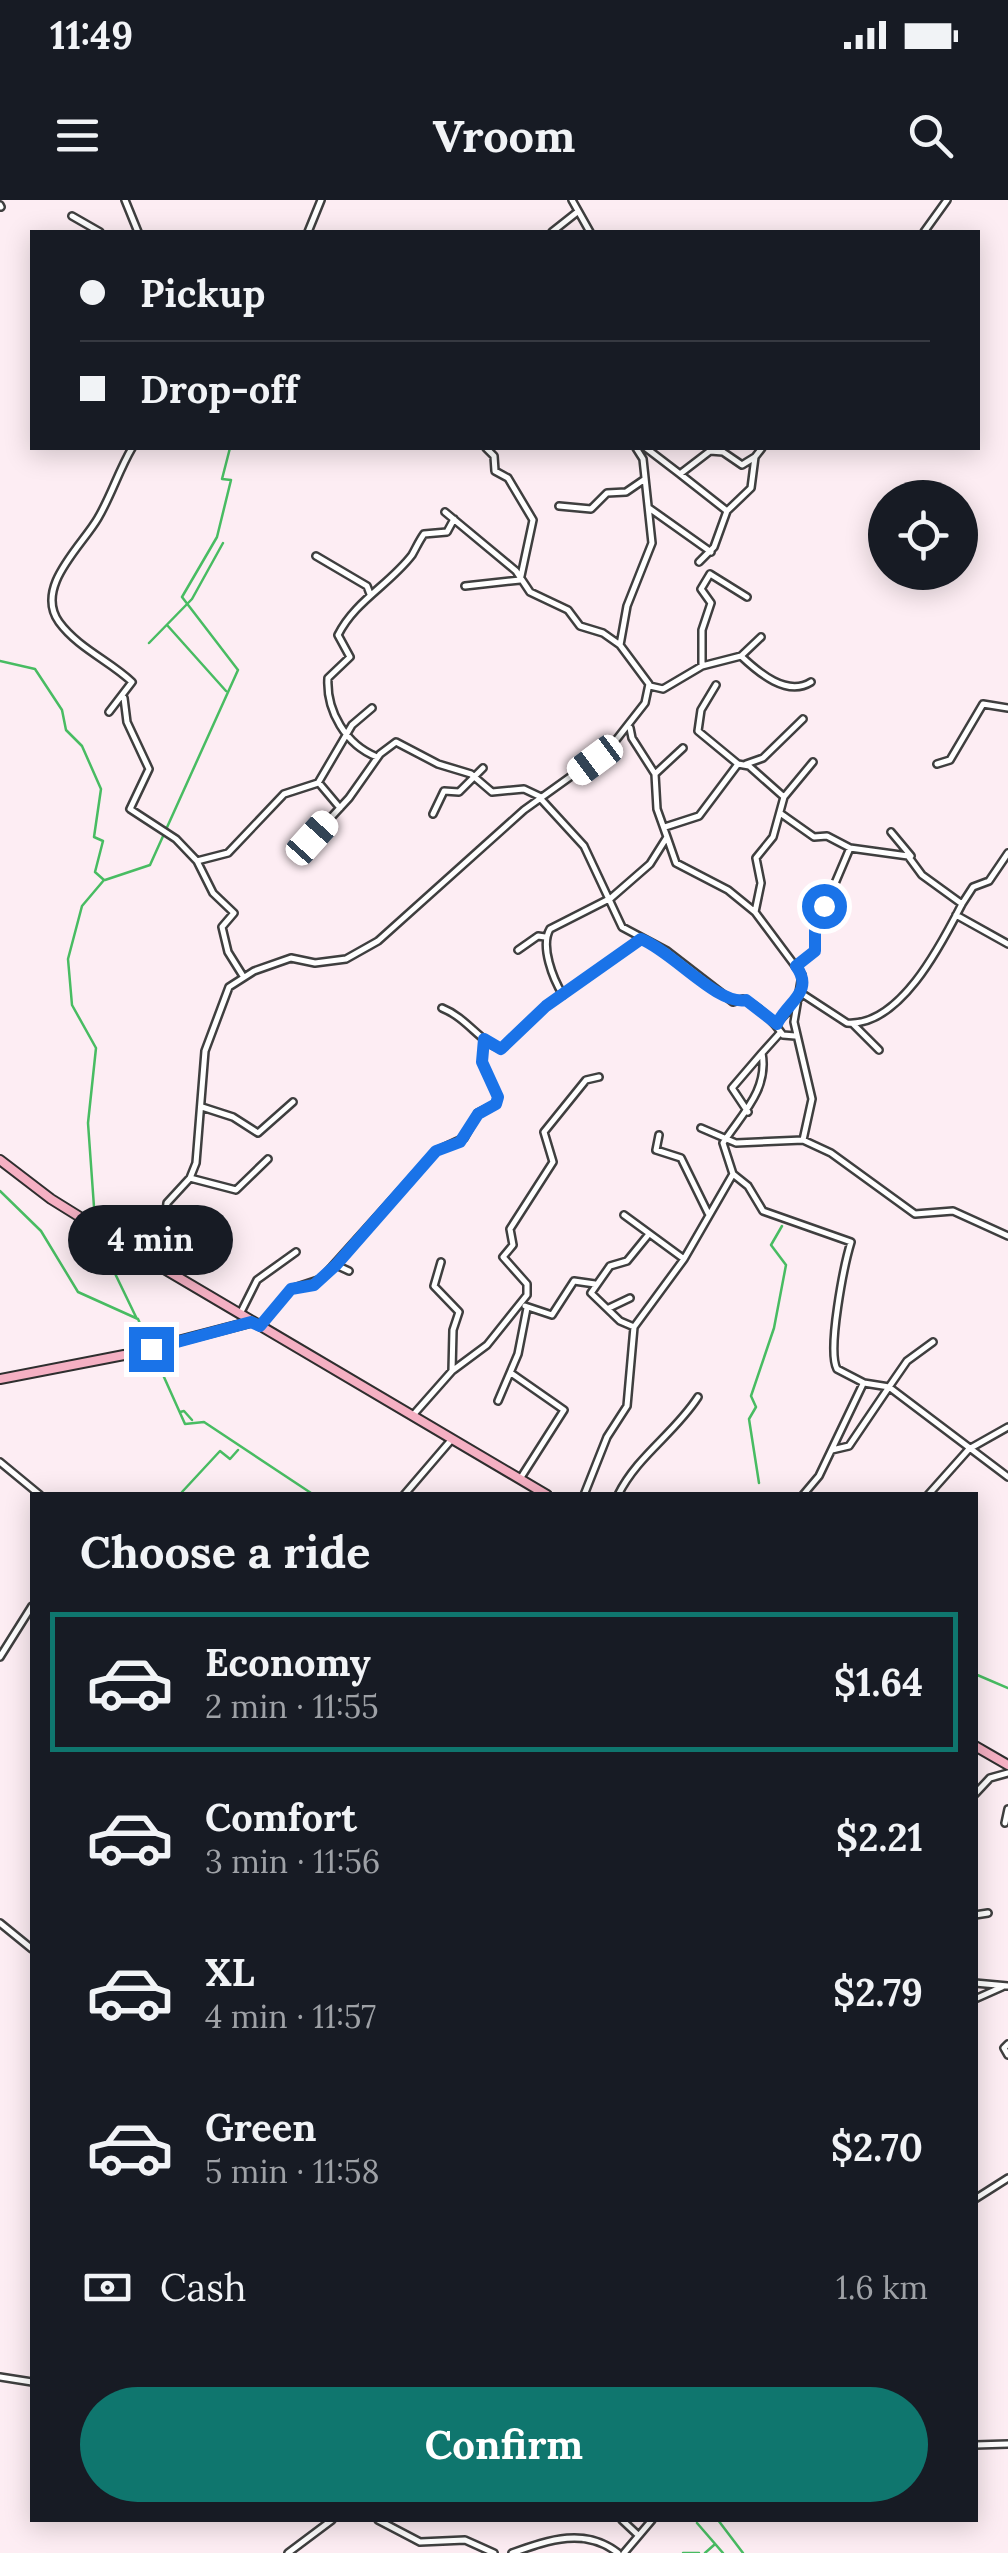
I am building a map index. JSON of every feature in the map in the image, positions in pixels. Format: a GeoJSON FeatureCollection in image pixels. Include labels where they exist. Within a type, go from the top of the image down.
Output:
{"type":"FeatureCollection","features":[{"type":"Feature","properties":{"kind":"street"},"geometry":{"type":"LineString","coordinates":[[126,200],[137,230]]}},
{"type":"Feature","properties":{"kind":"street"},"geometry":{"type":"LineString","coordinates":[[309,230],[321,200]]}},
{"type":"Feature","properties":{"kind":"street"},"geometry":{"type":"LineString","coordinates":[[572,200],[589,230]]}},
{"type":"Feature","properties":{"kind":"street"},"geometry":{"type":"LineString","coordinates":[[925,230],[947,200]]}},
{"type":"Feature","properties":{"kind":"street"},"geometry":{"type":"LineString","coordinates":[[555,230],[576,213]]}},
{"type":"Feature","properties":{"kind":"street"},"geometry":{"type":"LineString","coordinates":[[72,216],[96,230]]}},
{"type":"Feature","properties":{"kind":"street"},"geometry":{"type":"LineString","coordinates":[[110,712],[124,698],[132,682],[72,636],[53,611],[62,569],[97,520],[131,450]]}},
{"type":"Feature","properties":{"kind":"street"},"geometry":{"type":"LineString","coordinates":[[488,450],[494,456],[496,471],[508,478],[533,520],[521,578]]}},
{"type":"Feature","properties":{"kind":"street"},"geometry":{"type":"LineString","coordinates":[[620,645],[627,606],[652,543],[643,458],[637,450]]}},
{"type":"Feature","properties":{"kind":"street"},"geometry":{"type":"LineString","coordinates":[[649,450],[727,510]]}},
{"type":"Feature","properties":{"kind":"street"},"geometry":{"type":"LineString","coordinates":[[680,474],[710,451],[724,452],[742,465],[760,450]]}},
{"type":"Feature","properties":{"kind":"street"},"geometry":{"type":"LineString","coordinates":[[699,562],[710,552],[727,510],[751,488],[755,456]]}},
{"type":"Feature","properties":{"kind":"street"},"geometry":{"type":"LineString","coordinates":[[559,506],[592,509],[607,493],[626,492],[645,479]]}},
{"type":"Feature","properties":{"kind":"street"},"geometry":{"type":"LineString","coordinates":[[650,508],[710,552]]}},
{"type":"Feature","properties":{"kind":"street"},"geometry":{"type":"LineString","coordinates":[[446,512],[521,578],[530,592],[568,610],[580,626],[602,633],[620,645],[649,688]]}},
{"type":"Feature","properties":{"kind":"street"},"geometry":{"type":"LineString","coordinates":[[377,757],[346,734],[335,718],[328,682],[350,657],[339,639],[342,628],[370,594],[410,557],[424,534],[446,532],[454,518]]}},
{"type":"Feature","properties":{"kind":"street"},"geometry":{"type":"LineString","coordinates":[[316,556],[367,586],[370,594]]}},
{"type":"Feature","properties":{"kind":"street"},"geometry":{"type":"LineString","coordinates":[[702,666],[702,630],[711,603],[701,589],[702,582],[710,574],[747,598]]}},
{"type":"Feature","properties":{"kind":"street"},"geometry":{"type":"LineString","coordinates":[[465,586],[521,578]]}},
{"type":"Feature","properties":{"kind":"street"},"geometry":{"type":"LineString","coordinates":[[649,688],[663,689],[702,666],[741,656],[761,637]]}},
{"type":"Feature","properties":{"kind":"street"},"geometry":{"type":"LineString","coordinates":[[741,656],[786,686],[802,688],[811,682]]}},
{"type":"Feature","properties":{"kind":"street"},"geometry":{"type":"LineString","coordinates":[[716,685],[701,710],[698,731],[738,764],[763,758],[802,718]]}},
{"type":"Feature","properties":{"kind":"street"},"geometry":{"type":"LineString","coordinates":[[160,1266],[167,1203],[190,1178],[196,1163],[209,1035],[226,990],[243,976],[292,958],[323,963],[362,952],[540,798],[609,749],[630,725],[649,688]]}},
{"type":"Feature","properties":{"kind":"street"},"geometry":{"type":"LineString","coordinates":[[124,698],[127,722],[149,768],[130,809],[176,838],[197,861],[213,893],[234,913],[222,927],[228,952],[243,976]]}},
{"type":"Feature","properties":{"kind":"street"},"geometry":{"type":"LineString","coordinates":[[937,764],[950,761],[983,704],[1008,708]]}},
{"type":"Feature","properties":{"kind":"street"},"geometry":{"type":"LineString","coordinates":[[197,861],[228,853],[284,794],[318,782],[346,734],[372,708]]}},
{"type":"Feature","properties":{"kind":"street"},"geometry":{"type":"LineString","coordinates":[[630,725],[632,738],[655,774],[657,809],[676,862],[728,890],[756,912],[802,975],[795,1036],[812,1099],[803,1140]]}},
{"type":"Feature","properties":{"kind":"street"},"geometry":{"type":"LineString","coordinates":[[301,850],[340,808],[377,757],[397,742],[427,760],[474,776],[492,792],[524,789],[540,798],[584,846],[622,927],[673,956],[733,1002],[746,1000],[777,1024],[780,1033]]}},
{"type":"Feature","properties":{"kind":"street"},"geometry":{"type":"LineString","coordinates":[[655,774],[683,748]]}},
{"type":"Feature","properties":{"kind":"street"},"geometry":{"type":"LineString","coordinates":[[756,912],[761,883],[756,858],[773,837],[784,797],[813,762]]}},
{"type":"Feature","properties":{"kind":"street"},"geometry":{"type":"LineString","coordinates":[[664,827],[699,816],[738,764]]}},
{"type":"Feature","properties":{"kind":"street"},"geometry":{"type":"LineString","coordinates":[[746,764],[784,797]]}},
{"type":"Feature","properties":{"kind":"street"},"geometry":{"type":"LineString","coordinates":[[433,814],[444,791],[459,792],[483,768]]}},
{"type":"Feature","properties":{"kind":"street"},"geometry":{"type":"LineString","coordinates":[[318,782],[340,808]]}},
{"type":"Feature","properties":{"kind":"street"},"geometry":{"type":"LineString","coordinates":[[780,813],[814,837],[828,836],[850,848],[902,854],[914,862]]}},
{"type":"Feature","properties":{"kind":"street"},"geometry":{"type":"LineString","coordinates":[[890,832],[922,875],[962,904]]}},
{"type":"Feature","properties":{"kind":"street"},"geometry":{"type":"LineString","coordinates":[[518,950],[538,936],[546,936],[562,919],[610,898],[650,864],[667,837]]}},
{"type":"Feature","properties":{"kind":"street"},"geometry":{"type":"LineString","coordinates":[[796,966],[815,951],[816,928],[850,848]]}},
{"type":"Feature","properties":{"kind":"street"},"geometry":{"type":"LineString","coordinates":[[853,1024],[880,1012],[916,982],[973,887],[989,881],[1008,852]]}},
{"type":"Feature","properties":{"kind":"street"},"geometry":{"type":"LineString","coordinates":[[956,915],[1008,944]]}},
{"type":"Feature","properties":{"kind":"street"},"geometry":{"type":"LineString","coordinates":[[546,936],[553,980],[563,995]]}},
{"type":"Feature","properties":{"kind":"street"},"geometry":{"type":"LineString","coordinates":[[442,1008],[470,1022],[484,1039],[501,1049],[563,995],[641,939]]}},
{"type":"Feature","properties":{"kind":"street"},"geometry":{"type":"LineString","coordinates":[[800,996],[853,1024],[879,1050]]}},
{"type":"Feature","properties":{"kind":"street"},"geometry":{"type":"LineString","coordinates":[[777,1024],[800,996]]}},
{"type":"Feature","properties":{"kind":"street"},"geometry":{"type":"LineString","coordinates":[[780,1033],[795,1036]]}},
{"type":"Feature","properties":{"kind":"street"},"geometry":{"type":"LineString","coordinates":[[748,1112],[732,1088],[780,1033]]}},
{"type":"Feature","properties":{"kind":"street"},"geometry":{"type":"LineString","coordinates":[[0,1379],[255,1324],[291,1289],[314,1285],[436,1151],[460,1142],[478,1114],[496,1104],[498,1097],[482,1062],[484,1039]]}},
{"type":"Feature","properties":{"kind":"street"},"geometry":{"type":"LineString","coordinates":[[762,1052],[762,1071],[748,1112],[723,1150],[733,1174],[754,1193],[759,1208],[851,1242],[841,1277],[841,1304],[831,1354],[837,1369],[864,1384],[890,1387],[1008,1477]]}},
{"type":"Feature","properties":{"kind":"street"},"geometry":{"type":"LineString","coordinates":[[498,1401],[511,1373],[527,1284],[504,1256],[513,1246],[510,1229],[554,1162],[544,1132],[586,1080],[599,1077]]}},
{"type":"Feature","properties":{"kind":"street"},"geometry":{"type":"LineString","coordinates":[[202,1107],[233,1116],[258,1133],[294,1102]]}},
{"type":"Feature","properties":{"kind":"street"},"geometry":{"type":"LineString","coordinates":[[700,1128],[726,1140],[751,1144],[803,1140],[831,1153],[915,1214],[952,1211],[1008,1236]]}},
{"type":"Feature","properties":{"kind":"street"},"geometry":{"type":"LineString","coordinates":[[659,1135],[656,1150],[681,1158],[708,1212]]}},
{"type":"Feature","properties":{"kind":"street"},"geometry":{"type":"LineString","coordinates":[[190,1178],[236,1190],[268,1159]]}},
{"type":"Feature","properties":{"kind":"street"},"geometry":{"type":"LineString","coordinates":[[0,1160],[51,1198],[160,1266],[542,1492]]}},
{"type":"Feature","properties":{"kind":"street"},"geometry":{"type":"LineString","coordinates":[[585,1492],[607,1436],[626,1406],[634,1327],[684,1259],[733,1174]]}},
{"type":"Feature","properties":{"kind":"street"},"geometry":{"type":"LineString","coordinates":[[624,1215],[684,1259]]}},
{"type":"Feature","properties":{"kind":"street"},"geometry":{"type":"LineString","coordinates":[[634,1327],[591,1294],[610,1266],[627,1260],[649,1234]]}},
{"type":"Feature","properties":{"kind":"street"},"geometry":{"type":"LineString","coordinates":[[240,1315],[253,1284],[296,1252]]}},
{"type":"Feature","properties":{"kind":"street"},"geometry":{"type":"LineString","coordinates":[[441,1262],[434,1288],[460,1316],[453,1330],[456,1358],[452,1370]]}},
{"type":"Feature","properties":{"kind":"street"},"geometry":{"type":"LineString","coordinates":[[336,1265],[348,1271]]}},
{"type":"Feature","properties":{"kind":"street"},"geometry":{"type":"LineString","coordinates":[[525,1306],[552,1315],[574,1281],[596,1284]]}},
{"type":"Feature","properties":{"kind":"street"},"geometry":{"type":"LineString","coordinates":[[608,1308],[630,1298]]}},
{"type":"Feature","properties":{"kind":"street"},"geometry":{"type":"LineString","coordinates":[[414,1414],[452,1370],[487,1345],[525,1306]]}},
{"type":"Feature","properties":{"kind":"street"},"geometry":{"type":"LineString","coordinates":[[832,1450],[849,1446],[907,1362],[934,1342]]}},
{"type":"Feature","properties":{"kind":"street"},"geometry":{"type":"LineString","coordinates":[[511,1373],[564,1410],[520,1479]]}},
{"type":"Feature","properties":{"kind":"street"},"geometry":{"type":"LineString","coordinates":[[805,1492],[832,1450],[864,1384]]}},
{"type":"Feature","properties":{"kind":"street"},"geometry":{"type":"LineString","coordinates":[[620,1492],[633,1466],[682,1424],[698,1397]]}},
{"type":"Feature","properties":{"kind":"street"},"geometry":{"type":"LineString","coordinates":[[931,1492],[969,1449],[1008,1427]]}},
{"type":"Feature","properties":{"kind":"street"},"geometry":{"type":"LineString","coordinates":[[407,1492],[452,1439]]}},
{"type":"Feature","properties":{"kind":"street"},"geometry":{"type":"LineString","coordinates":[[0,1462],[36,1492]]}},
{"type":"Feature","properties":{"kind":"street"},"geometry":{"type":"LineString","coordinates":[[0,1657],[30,1609]]}},
{"type":"Feature","properties":{"kind":"street"},"geometry":{"type":"LineString","coordinates":[[978,1748],[1008,1769],[990,1778],[978,1791]]}},
{"type":"Feature","properties":{"kind":"street"},"geometry":{"type":"LineString","coordinates":[[1005,1824],[1008,1809]]}},
{"type":"Feature","properties":{"kind":"street"},"geometry":{"type":"LineString","coordinates":[[978,1915],[988,1913]]}},
{"type":"Feature","properties":{"kind":"street"},"geometry":{"type":"LineString","coordinates":[[0,1923],[30,1947]]}},
{"type":"Feature","properties":{"kind":"street"},"geometry":{"type":"LineString","coordinates":[[978,1983],[1006,1986]]}},
{"type":"Feature","properties":{"kind":"street"},"geometry":{"type":"LineString","coordinates":[[978,1998],[1006,1986]]}},
{"type":"Feature","properties":{"kind":"street"},"geometry":{"type":"LineString","coordinates":[[1008,2044],[1004,2048],[1008,2055]]}},
{"type":"Feature","properties":{"kind":"street"},"geometry":{"type":"LineString","coordinates":[[978,2197],[1008,2178]]}},
{"type":"Feature","properties":{"kind":"street"},"geometry":{"type":"LineString","coordinates":[[0,2378],[30,2382]]}},
{"type":"Feature","properties":{"kind":"street"},"geometry":{"type":"LineString","coordinates":[[978,2445],[1008,2444]]}},
{"type":"Feature","properties":{"kind":"street"},"geometry":{"type":"LineString","coordinates":[[288,2553],[329,2522]]}},
{"type":"Feature","properties":{"kind":"street"},"geometry":{"type":"LineString","coordinates":[[382,2522],[420,2542],[465,2540],[494,2553]]}},
{"type":"Feature","properties":{"kind":"street"},"geometry":{"type":"LineString","coordinates":[[624,2522],[638,2535]]}},
{"type":"Feature","properties":{"kind":"street"},"geometry":{"type":"LineString","coordinates":[[512,2553],[581,2535],[594,2537],[621,2553],[650,2522]]}},
{"type":"Feature","properties":{"kind":"waterway"},"geometry":{"type":"LineString","coordinates":[[105,880],[150,865],[238,670],[182,597],[217,537],[231,480],[222,479],[229,450]]}},
{"type":"Feature","properties":{"kind":"waterway"},"geometry":{"type":"LineString","coordinates":[[149,643],[192,599],[223,543]]}},
{"type":"Feature","properties":{"kind":"waterway"},"geometry":{"type":"LineString","coordinates":[[167,625],[226,691]]}},
{"type":"Feature","properties":{"kind":"waterway"},"geometry":{"type":"LineString","coordinates":[[0,661],[35,669],[62,710],[66,730],[82,746],[101,789],[94,837],[103,841],[95,872],[104,880],[82,906],[68,959],[72,1005],[96,1048],[88,1123],[95,1221]]}},
{"type":"Feature","properties":{"kind":"waterway"},"geometry":{"type":"LineString","coordinates":[[0,1191],[41,1231],[78,1292],[138,1319],[185,1424],[204,1422],[309,1492]]}},
{"type":"Feature","properties":{"kind":"waterway"},"geometry":{"type":"LineString","coordinates":[[759,1483],[749,1419],[756,1407],[751,1396],[774,1328],[786,1265],[771,1245],[782,1226]]}},
{"type":"Feature","properties":{"kind":"waterway"},"geometry":{"type":"LineString","coordinates":[[94,1230],[136,1317]]}},
{"type":"Feature","properties":{"kind":"waterway"},"geometry":{"type":"LineString","coordinates":[[180,1412],[184,1411],[192,1420]]}},
{"type":"Feature","properties":{"kind":"waterway"},"geometry":{"type":"LineString","coordinates":[[182,1492],[220,1451],[230,1459],[238,1450]]}},
{"type":"Feature","properties":{"kind":"waterway"},"geometry":{"type":"LineString","coordinates":[[978,1675],[1008,1688]]}},
{"type":"Feature","properties":{"kind":"waterway"},"geometry":{"type":"LineString","coordinates":[[720,2522],[743,2553]]}},
{"type":"Feature","properties":{"kind":"waterway"},"geometry":{"type":"LineString","coordinates":[[697,2523],[723,2553]]}},
{"type":"Feature","properties":{"kind":"waterway"},"geometry":{"type":"LineString","coordinates":[[705,2553],[714,2545]]}},
{"type":"Feature","properties":{"kind":"waterway"},"geometry":{"type":"LineString","coordinates":[[683,2553],[699,2553]]}},
{"type":"Feature","properties":{"kind":"route"},"geometry":{"type":"LineString","coordinates":[[151,1349],[251,1322],[260,1326],[291,1289],[311,1286],[321,1279],[384,1214],[436,1151],[460,1142],[478,1114],[496,1104],[498,1097],[482,1062],[484,1039],[501,1049],[546,1006],[641,939],[673,956],[718,993],[733,1002],[743,999],[754,1004],[777,1024],[798,1000],[804,982],[796,966],[815,951],[815,930],[823,918],[824,906]]}}]}
